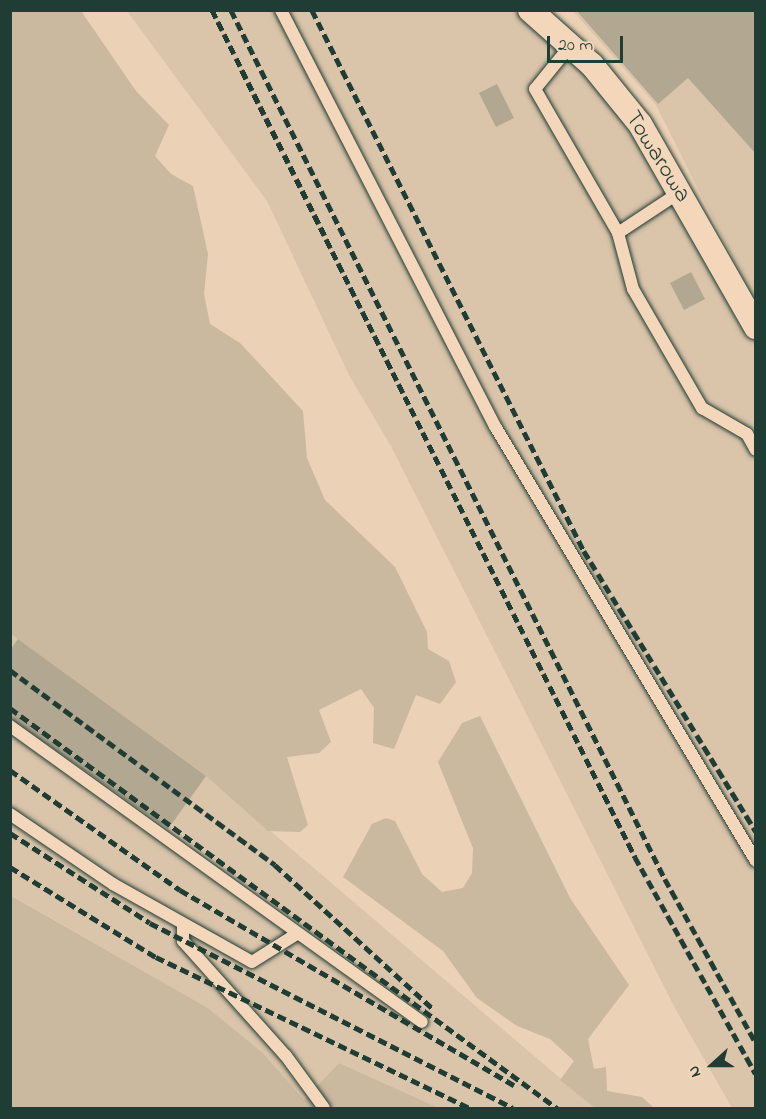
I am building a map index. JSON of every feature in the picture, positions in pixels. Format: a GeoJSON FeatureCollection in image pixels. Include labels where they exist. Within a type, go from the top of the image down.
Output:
{"type":"FeatureCollection","features":[{"type":"Feature","properties":{"kind":"street","name":"Towarowa"},"geometry":{"type":"LineString","coordinates":[[530,10],[570,46],[640,124],[756,327]]}},
{"type":"Feature","properties":{"kind":"lane"},"geometry":{"type":"LineString","coordinates":[[281,10],[495,426],[756,861]]}},
{"type":"Feature","properties":{"kind":"lane"},"geometry":{"type":"LineString","coordinates":[[570,46],[535,89],[618,233],[633,289],[702,408],[747,434],[756,450]]}},
{"type":"Feature","properties":{"kind":"lane"},"geometry":{"type":"LineString","coordinates":[[618,233],[680,192]]}},
{"type":"Feature","properties":{"kind":"lane"},"geometry":{"type":"LineString","coordinates":[[10,726],[295,935],[422,1022]]}},
{"type":"Feature","properties":{"kind":"lane"},"geometry":{"type":"LineString","coordinates":[[10,814],[183,924],[252,962],[295,935]]}},
{"type":"Feature","properties":{"kind":"lane"},"geometry":{"type":"LineString","coordinates":[[183,924],[183,941],[286,1056],[324,1108]]}},
{"type":"Feature","properties":{"kind":"shaded area"},"geometry":{"type":"Polygon","coordinates":[[[10,11],[81,11],[136,91],[169,125],[155,156],[171,174],[193,186],[208,254],[204,294],[210,324],[240,343],[303,411],[307,458],[325,500],[395,567],[427,632],[428,649],[449,661],[456,682],[440,704],[416,695],[394,749],[373,743],[374,708],[361,689],[319,710],[331,742],[319,753],[287,757],[308,825],[300,832],[268,831],[206,776],[11,634],[10,11]]]}},
{"type":"Feature","properties":{"kind":"shaded area"},"geometry":{"type":"Polygon","coordinates":[[[127,11],[525,11],[590,66],[755,330],[755,1108],[732,1108],[675,1008],[392,448],[349,375],[267,201],[127,11]]]}},
{"type":"Feature","properties":{"kind":"shaded area"},"geometry":{"type":"Polygon","coordinates":[[[573,11],[755,11],[755,303],[656,105],[573,11]]]}},
{"type":"Feature","properties":{"kind":"shaded area"},"geometry":{"type":"Polygon","coordinates":[[[11,634],[206,776],[595,1108],[439,1108],[339,1063],[304,1101],[263,1053],[208,1008],[11,895],[11,634]]]}},
{"type":"Feature","properties":{"kind":"shaded area"},"geometry":{"type":"Polygon","coordinates":[[[480,716],[570,898],[629,985],[588,1039],[594,1069],[606,1067],[607,1091],[642,1097],[654,1108],[595,1108],[560,1080],[574,1061],[550,1039],[517,1026],[477,998],[443,951],[343,877],[372,824],[386,818],[395,821],[422,874],[442,892],[463,888],[472,873],[473,848],[438,762],[462,723],[480,716]]]}},
{"type":"Feature","properties":{"kind":"shaded area"},"geometry":{"type":"Polygon","coordinates":[[[10,895],[208,1008],[263,1053],[304,1100],[339,1063],[439,1108],[11,1108],[10,895]]]}},
{"type":"Feature","properties":{"kind":"building"},"geometry":{"type":"Polygon","coordinates":[[[576,10],[756,10],[756,154],[688,78],[658,104],[576,10]]]}},
{"type":"Feature","properties":{"kind":"building"},"geometry":{"type":"Polygon","coordinates":[[[497,84],[514,118],[496,127],[479,93],[497,84]]]}},
{"type":"Feature","properties":{"kind":"building"},"geometry":{"type":"Polygon","coordinates":[[[691,272],[705,299],[684,310],[670,283],[691,272]]]}},
{"type":"Feature","properties":{"kind":"building"},"geometry":{"type":"Polygon","coordinates":[[[18,639],[206,776],[168,829],[10,718],[10,650],[18,639]]]}},
{"type":"Feature","properties":{"kind":"railway"},"geometry":{"type":"LineString","coordinates":[[212,10],[635,857],[756,1074]]}},
{"type":"Feature","properties":{"kind":"railway"},"geometry":{"type":"LineString","coordinates":[[231,10],[665,879],[756,1043]]}},
{"type":"Feature","properties":{"kind":"railway"},"geometry":{"type":"LineString","coordinates":[[312,10],[584,551],[756,832]]}},
{"type":"Feature","properties":{"kind":"railway"},"geometry":{"type":"LineString","coordinates":[[10,670],[275,865],[432,1008]]}},
{"type":"Feature","properties":{"kind":"railway"},"geometry":{"type":"LineString","coordinates":[[10,708],[557,1108]]}},
{"type":"Feature","properties":{"kind":"railway"},"geometry":{"type":"LineString","coordinates":[[10,770],[180,890],[514,1085]]}},
{"type":"Feature","properties":{"kind":"railway"},"geometry":{"type":"LineString","coordinates":[[10,833],[150,923],[513,1108]]}},
{"type":"Feature","properties":{"kind":"railway"},"geometry":{"type":"LineString","coordinates":[[10,867],[156,957],[470,1108]]}}]}
